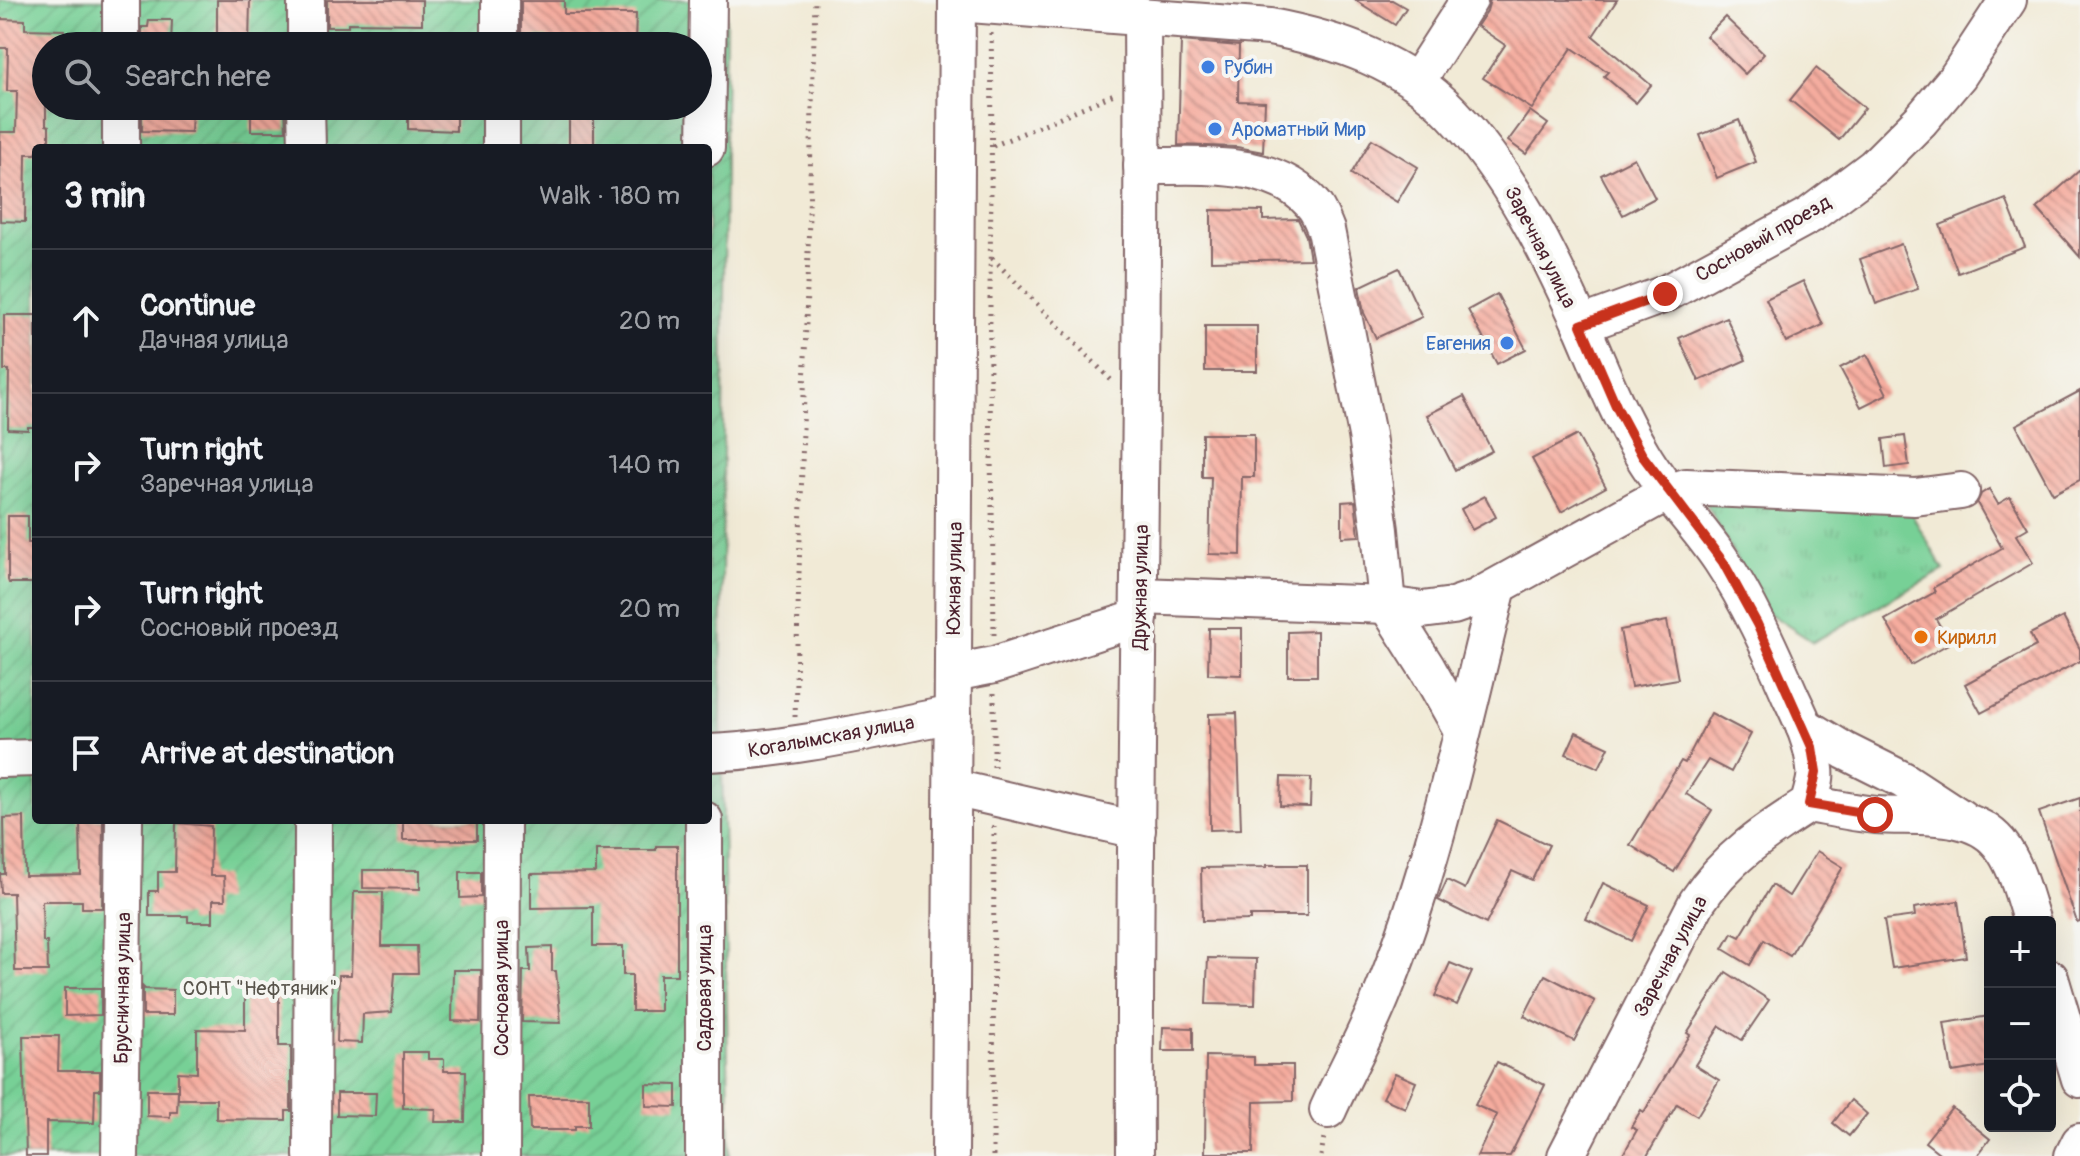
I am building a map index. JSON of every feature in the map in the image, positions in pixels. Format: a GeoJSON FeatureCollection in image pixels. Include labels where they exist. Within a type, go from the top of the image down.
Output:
{"type":"FeatureCollection","features":[{"type":"Feature","properties":{"kind":"street"},"geometry":{"type":"LineString","coordinates":[[121,0],[121,32]]}},
{"type":"Feature","properties":{"kind":"street"},"geometry":{"type":"LineString","coordinates":[[306,0],[306,32]]}},
{"type":"Feature","properties":{"kind":"street"},"geometry":{"type":"LineString","coordinates":[[500,0],[500,32]]}},
{"type":"Feature","properties":{"kind":"street"},"geometry":{"type":"LineString","coordinates":[[708,0],[708,32]]}},
{"type":"Feature","properties":{"kind":"street"},"geometry":{"type":"LineString","coordinates":[[1417,81],[1469,0]]}},
{"type":"Feature","properties":{"kind":"street","name":"Сосновый проезд"},"geometry":{"type":"LineString","coordinates":[[1581,325],[1665,294],[1810,215],[1874,167],[1921,120],[1958,76],[2008,0]]}},
{"type":"Feature","properties":{"kind":"street","name":"Заречная улица"},"geometry":{"type":"LineString","coordinates":[[974,2],[1270,27],[1319,36],[1362,51],[1417,81],[1450,111],[1500,171],[1522,205],[1642,455],[1723,562],[1757,624],[1812,747],[1816,772],[1809,804],[1735,855],[1713,877],[1697,902],[1566,1156]]}},
{"type":"Feature","properties":{"kind":"street","name":"Южная улица"},"geometry":{"type":"LineString","coordinates":[[950,1156],[953,673],[974,2]]}},
{"type":"Feature","properties":{"kind":"street","name":"Дружная улица"},"geometry":{"type":"LineString","coordinates":[[1135,1156],[1133,988],[1142,412],[1142,17]]}},
{"type":"Feature","properties":{"kind":"street"},"geometry":{"type":"LineString","coordinates":[[121,120],[121,144]]}},
{"type":"Feature","properties":{"kind":"street"},"geometry":{"type":"LineString","coordinates":[[306,120],[307,144]]}},
{"type":"Feature","properties":{"kind":"street"},"geometry":{"type":"LineString","coordinates":[[501,120],[501,144]]}},
{"type":"Feature","properties":{"kind":"street"},"geometry":{"type":"LineString","coordinates":[[706,120],[706,144]]}},
{"type":"Feature","properties":{"kind":"street"},"geometry":{"type":"LineString","coordinates":[[1142,166],[1236,168],[1267,175],[1296,191],[1315,208],[1326,230],[1367,435],[1387,605],[1462,730]]}},
{"type":"Feature","properties":{"kind":"street"},"geometry":{"type":"LineString","coordinates":[[953,673],[994,665],[1139,607],[1387,605],[1422,610],[1453,606],[1498,587],[1668,492],[1686,487],[1915,497],[1961,491]]}},
{"type":"Feature","properties":{"kind":"street"},"geometry":{"type":"LineString","coordinates":[[1328,1110],[1384,991],[1403,939],[1447,791],[1498,587]]}},
{"type":"Feature","properties":{"kind":"street","name":"Когалымская улица"},"geometry":{"type":"LineString","coordinates":[[712,753],[794,746],[953,714]]}},
{"type":"Feature","properties":{"kind":"street"},"geometry":{"type":"LineString","coordinates":[[1804,726],[1903,780],[1965,821],[1983,828],[2012,861],[2030,916]]}},
{"type":"Feature","properties":{"kind":"street"},"geometry":{"type":"LineString","coordinates":[[0,759],[32,758]]}},
{"type":"Feature","properties":{"kind":"street"},"geometry":{"type":"LineString","coordinates":[[953,788],[1137,830]]}},
{"type":"Feature","properties":{"kind":"street"},"geometry":{"type":"LineString","coordinates":[[1809,804],[1875,815],[1965,821]]}},
{"type":"Feature","properties":{"kind":"street","name":"Брусничная улица"},"geometry":{"type":"LineString","coordinates":[[120,1156],[124,824]]}},
{"type":"Feature","properties":{"kind":"street"},"geometry":{"type":"LineString","coordinates":[[312,1156],[313,824]]}},
{"type":"Feature","properties":{"kind":"street","name":"Сосновая улица"},"geometry":{"type":"LineString","coordinates":[[501,1156],[502,824]]}},
{"type":"Feature","properties":{"kind":"street","name":"Садовая улица"},"geometry":{"type":"LineString","coordinates":[[704,824],[704,1156]]}},
{"type":"Feature","properties":{"kind":"street"},"geometry":{"type":"LineString","coordinates":[[2053,988],[2080,1079]]}},
{"type":"Feature","properties":{"kind":"street"},"geometry":{"type":"LineString","coordinates":[[2073,1156],[2080,1142]]}},
{"type":"Feature","properties":{"kind":"path"},"geometry":{"type":"LineString","coordinates":[[794,746],[815,0]]}},
{"type":"Feature","properties":{"kind":"path"},"geometry":{"type":"LineString","coordinates":[[974,2],[993,146],[990,190],[994,665],[993,1156]]}},
{"type":"Feature","properties":{"kind":"path"},"geometry":{"type":"LineString","coordinates":[[993,146],[1142,82]]}},
{"type":"Feature","properties":{"kind":"path"},"geometry":{"type":"LineString","coordinates":[[992,257],[1142,412]]}},
{"type":"Feature","properties":{"kind":"green space","name":"СОНТ \"Нефтяник\""},"geometry":{"type":"Polygon","coordinates":[[[0,0],[726,0],[721,723],[730,1156],[0,1156],[0,0]]]}},
{"type":"Feature","properties":{"kind":"green space"},"geometry":{"type":"Polygon","coordinates":[[[1704,499],[1908,508],[1944,570],[1813,642],[1764,610],[1704,499]]]}},
{"type":"Feature","properties":{"kind":"building"},"geometry":{"type":"Polygon","coordinates":[[[217,0],[250,0],[249,32],[217,32],[217,0]]]}},
{"type":"Feature","properties":{"kind":"building"},"geometry":{"type":"Polygon","coordinates":[[[327,0],[422,0],[422,24],[348,23],[348,27],[327,27],[327,0]]]}},
{"type":"Feature","properties":{"kind":"building"},"geometry":{"type":"Polygon","coordinates":[[[1355,0],[1392,0],[1406,8],[1395,25],[1355,0]]]}},
{"type":"Feature","properties":{"kind":"building"},"geometry":{"type":"Polygon","coordinates":[[[1490,0],[1617,0],[1593,36],[1651,85],[1636,103],[1604,76],[1608,72],[1572,48],[1532,109],[1483,78],[1505,45],[1477,26],[1490,0]]]}},
{"type":"Feature","properties":{"kind":"building"},"geometry":{"type":"Polygon","coordinates":[[[521,1],[564,1],[564,14],[636,14],[635,32],[521,32],[521,1]]]}},
{"type":"Feature","properties":{"kind":"building"},"geometry":{"type":"Polygon","coordinates":[[[1725,17],[1764,54],[1745,74],[1706,36],[1725,17]]]}},
{"type":"Feature","properties":{"kind":"building"},"geometry":{"type":"Polygon","coordinates":[[[0,19],[25,20],[25,29],[64,30],[32,32],[32,120],[46,120],[49,144],[32,144],[32,154],[26,154],[25,222],[0,221],[0,132],[16,132],[17,91],[7,91],[8,48],[0,48],[0,19]]]}},
{"type":"Feature","properties":{"kind":"building"},"geometry":{"type":"Polygon","coordinates":[[[149,20],[172,20],[172,32],[142,32],[142,27],[148,27],[149,20]]]}},
{"type":"Feature","properties":{"kind":"building"},"geometry":{"type":"Polygon","coordinates":[[[1181,41],[1239,46],[1238,101],[1265,102],[1263,152],[1237,147],[1178,145],[1181,41]]]}},
{"type":"Feature","properties":{"kind":"building"},"geometry":{"type":"Polygon","coordinates":[[[1816,68],[1865,108],[1839,140],[1790,100],[1816,68]]]}},
{"type":"Feature","properties":{"kind":"building"},"geometry":{"type":"Polygon","coordinates":[[[1530,111],[1548,124],[1526,154],[1508,141],[1530,111]]]}},
{"type":"Feature","properties":{"kind":"building"},"geometry":{"type":"Polygon","coordinates":[[[142,120],[192,120],[191,132],[142,131],[142,120]]]}},
{"type":"Feature","properties":{"kind":"building"},"geometry":{"type":"Polygon","coordinates":[[[251,120],[286,120],[286,131],[251,131],[251,120]]]}},
{"type":"Feature","properties":{"kind":"building"},"geometry":{"type":"Polygon","coordinates":[[[408,120],[456,120],[456,131],[408,129],[408,120]]]}},
{"type":"Feature","properties":{"kind":"building"},"geometry":{"type":"Polygon","coordinates":[[[569,120],[594,120],[594,144],[569,144],[569,120]]]}},
{"type":"Feature","properties":{"kind":"building"},"geometry":{"type":"Polygon","coordinates":[[[1739,120],[1756,162],[1717,178],[1700,135],[1739,120]]]}},
{"type":"Feature","properties":{"kind":"building"},"geometry":{"type":"Polygon","coordinates":[[[1372,139],[1418,167],[1397,202],[1351,174],[1372,139]]]}},
{"type":"Feature","properties":{"kind":"building"},"geometry":{"type":"Polygon","coordinates":[[[1634,158],[1655,198],[1623,215],[1601,175],[1634,158]]]}},
{"type":"Feature","properties":{"kind":"building"},"geometry":{"type":"Polygon","coordinates":[[[2080,170],[2080,257],[2037,208],[2080,170]]]}},
{"type":"Feature","properties":{"kind":"building"},"geometry":{"type":"Polygon","coordinates":[[[2006,199],[2025,247],[1958,273],[1940,225],[2006,199]]]}},
{"type":"Feature","properties":{"kind":"building"},"geometry":{"type":"Polygon","coordinates":[[[1211,210],[1263,211],[1263,220],[1298,219],[1306,236],[1310,259],[1211,261],[1211,210]]]}},
{"type":"Feature","properties":{"kind":"building"},"geometry":{"type":"Polygon","coordinates":[[[1901,244],[1918,289],[1876,304],[1860,259],[1901,244]]]}},
{"type":"Feature","properties":{"kind":"building"},"geometry":{"type":"Polygon","coordinates":[[[1399,268],[1422,317],[1376,338],[1364,313],[1359,287],[1399,268]]]}},
{"type":"Feature","properties":{"kind":"building"},"geometry":{"type":"Polygon","coordinates":[[[1803,281],[1823,325],[1786,342],[1766,299],[1803,281]]]}},
{"type":"Feature","properties":{"kind":"building"},"geometry":{"type":"Polygon","coordinates":[[[1497,294],[1526,349],[1497,364],[1468,310],[1497,294]]]}},
{"type":"Feature","properties":{"kind":"building"},"geometry":{"type":"Polygon","coordinates":[[[4,315],[32,315],[32,427],[28,430],[8,429],[9,370],[4,370],[4,315]]]}},
{"type":"Feature","properties":{"kind":"building"},"geometry":{"type":"Polygon","coordinates":[[[1726,317],[1746,360],[1699,381],[1679,338],[1726,317]]]}},
{"type":"Feature","properties":{"kind":"building"},"geometry":{"type":"Polygon","coordinates":[[[1205,326],[1257,326],[1257,371],[1205,371],[1205,326]]]}},
{"type":"Feature","properties":{"kind":"building"},"geometry":{"type":"Polygon","coordinates":[[[1867,354],[1887,394],[1861,407],[1840,368],[1867,354]]]}},
{"type":"Feature","properties":{"kind":"building"},"geometry":{"type":"Polygon","coordinates":[[[2080,391],[2080,480],[2053,494],[2016,425],[2080,391]]]}},
{"type":"Feature","properties":{"kind":"building"},"geometry":{"type":"Polygon","coordinates":[[[1464,396],[1492,451],[1455,470],[1427,415],[1464,396]]]}},
{"type":"Feature","properties":{"kind":"building"},"geometry":{"type":"Polygon","coordinates":[[[1202,434],[1254,434],[1254,477],[1242,477],[1241,555],[1209,554],[1211,477],[1202,477],[1202,434]]]}},
{"type":"Feature","properties":{"kind":"building"},"geometry":{"type":"Polygon","coordinates":[[[1577,435],[1606,487],[1561,512],[1532,459],[1577,435]]]}},
{"type":"Feature","properties":{"kind":"building"},"geometry":{"type":"Polygon","coordinates":[[[1905,436],[1909,465],[1886,468],[1883,439],[1905,436]]]}},
{"type":"Feature","properties":{"kind":"building"},"geometry":{"type":"Polygon","coordinates":[[[1989,489],[1998,504],[2010,497],[2028,528],[2016,535],[2033,563],[1936,619],[1950,643],[1911,665],[1885,620],[2002,548],[1977,503],[1981,494],[1989,489]]]}},
{"type":"Feature","properties":{"kind":"building"},"geometry":{"type":"Polygon","coordinates":[[[1485,496],[1496,517],[1472,530],[1461,509],[1485,496]]]}},
{"type":"Feature","properties":{"kind":"building"},"geometry":{"type":"Polygon","coordinates":[[[1355,501],[1359,536],[1342,537],[1342,502],[1355,501]]]}},
{"type":"Feature","properties":{"kind":"building"},"geometry":{"type":"Polygon","coordinates":[[[8,516],[28,516],[32,583],[9,583],[8,516]]]}},
{"type":"Feature","properties":{"kind":"building"},"geometry":{"type":"Polygon","coordinates":[[[2063,617],[2080,649],[2080,661],[1981,713],[1965,684],[2036,646],[2030,634],[2063,617]]]}},
{"type":"Feature","properties":{"kind":"building"},"geometry":{"type":"Polygon","coordinates":[[[1667,621],[1678,679],[1631,687],[1620,630],[1667,621]]]}},
{"type":"Feature","properties":{"kind":"building"},"geometry":{"type":"Polygon","coordinates":[[[1209,628],[1242,628],[1242,675],[1208,674],[1209,628]]]}},
{"type":"Feature","properties":{"kind":"building"},"geometry":{"type":"Polygon","coordinates":[[[1317,631],[1317,676],[1288,676],[1288,632],[1317,631]]]}},
{"type":"Feature","properties":{"kind":"building"},"geometry":{"type":"Polygon","coordinates":[[[1237,713],[1241,829],[1210,830],[1209,714],[1237,713]]]}},
{"type":"Feature","properties":{"kind":"building"},"geometry":{"type":"Polygon","coordinates":[[[1711,713],[1751,734],[1731,772],[1708,760],[1686,794],[1712,810],[1674,872],[1630,845],[1681,761],[1685,763],[1711,713]]]}},
{"type":"Feature","properties":{"kind":"building"},"geometry":{"type":"Polygon","coordinates":[[[1576,732],[1609,747],[1599,768],[1566,754],[1576,732]]]}},
{"type":"Feature","properties":{"kind":"building"},"geometry":{"type":"Polygon","coordinates":[[[1281,777],[1311,778],[1310,807],[1280,806],[1281,777]]]}},
{"type":"Feature","properties":{"kind":"building"},"geometry":{"type":"Polygon","coordinates":[[[2080,798],[2080,921],[2077,922],[2039,812],[2080,798]]]}},
{"type":"Feature","properties":{"kind":"building"},"geometry":{"type":"Polygon","coordinates":[[[24,817],[25,876],[81,875],[80,824],[103,824],[102,908],[82,908],[82,901],[42,901],[43,942],[47,942],[48,971],[15,971],[13,893],[1,893],[0,874],[5,874],[4,818],[24,817]]]}},
{"type":"Feature","properties":{"kind":"building"},"geometry":{"type":"Polygon","coordinates":[[[1497,820],[1549,845],[1532,880],[1512,871],[1486,924],[1438,900],[1447,880],[1465,889],[1497,820]]]}},
{"type":"Feature","properties":{"kind":"building"},"geometry":{"type":"Polygon","coordinates":[[[176,824],[211,826],[210,876],[224,876],[225,900],[213,900],[213,922],[188,922],[188,916],[149,916],[149,891],[158,891],[158,872],[175,872],[176,824]]]}},
{"type":"Feature","properties":{"kind":"building"},"geometry":{"type":"Polygon","coordinates":[[[403,824],[477,824],[477,840],[403,840],[403,824]]]}},
{"type":"Feature","properties":{"kind":"building"},"geometry":{"type":"Polygon","coordinates":[[[656,846],[677,846],[677,975],[660,975],[660,1011],[632,1011],[632,975],[623,975],[623,946],[593,946],[593,907],[531,908],[531,874],[596,873],[596,850],[656,850],[656,846]]]}},
{"type":"Feature","properties":{"kind":"building"},"geometry":{"type":"Polygon","coordinates":[[[1817,851],[1843,867],[1790,956],[1764,940],[1750,965],[1723,949],[1732,933],[1740,937],[1772,885],[1789,896],[1817,851]]]}},
{"type":"Feature","properties":{"kind":"building"},"geometry":{"type":"Polygon","coordinates":[[[1307,865],[1307,916],[1250,916],[1250,920],[1202,921],[1201,868],[1307,865]]]}},
{"type":"Feature","properties":{"kind":"building"},"geometry":{"type":"Polygon","coordinates":[[[363,870],[420,870],[420,889],[363,888],[363,870]]]}},
{"type":"Feature","properties":{"kind":"building"},"geometry":{"type":"Polygon","coordinates":[[[460,872],[481,872],[481,897],[460,898],[460,872]]]}},
{"type":"Feature","properties":{"kind":"building"},"geometry":{"type":"Polygon","coordinates":[[[1603,883],[1649,905],[1631,941],[1586,919],[1603,883]]]}},
{"type":"Feature","properties":{"kind":"building"},"geometry":{"type":"Polygon","coordinates":[[[354,892],[383,892],[382,946],[417,946],[418,973],[395,973],[392,1012],[363,1014],[362,1043],[337,1042],[339,975],[351,975],[354,892]]]}},
{"type":"Feature","properties":{"kind":"building"},"geometry":{"type":"Polygon","coordinates":[[[1958,901],[1966,957],[1892,968],[1884,920],[1915,916],[1914,908],[1958,901]]]}},
{"type":"Feature","properties":{"kind":"building"},"geometry":{"type":"Polygon","coordinates":[[[552,947],[552,971],[556,971],[561,1023],[522,1022],[523,971],[530,971],[529,948],[552,947]]]}},
{"type":"Feature","properties":{"kind":"building"},"geometry":{"type":"Polygon","coordinates":[[[1208,958],[1256,959],[1255,1005],[1206,1004],[1208,958]]]}},
{"type":"Feature","properties":{"kind":"building"},"geometry":{"type":"Polygon","coordinates":[[[1450,963],[1472,972],[1457,1005],[1435,996],[1450,963]]]}},
{"type":"Feature","properties":{"kind":"building"},"geometry":{"type":"Polygon","coordinates":[[[453,970],[481,970],[480,1022],[452,1021],[453,970]]]}},
{"type":"Feature","properties":{"kind":"building"},"geometry":{"type":"Polygon","coordinates":[[[1726,972],[1769,1000],[1742,1040],[1720,1026],[1695,1065],[1719,1080],[1697,1116],[1677,1104],[1647,1156],[1622,1156],[1637,1130],[1631,1127],[1641,1110],[1644,1112],[1690,1035],[1687,1033],[1726,972]]]}},
{"type":"Feature","properties":{"kind":"building"},"geometry":{"type":"Polygon","coordinates":[[[1545,975],[1595,1001],[1574,1041],[1524,1016],[1545,975]]]}},
{"type":"Feature","properties":{"kind":"building"},"geometry":{"type":"Polygon","coordinates":[[[143,987],[173,990],[173,1015],[143,1015],[143,987]]]}},
{"type":"Feature","properties":{"kind":"building"},"geometry":{"type":"Polygon","coordinates":[[[65,988],[101,988],[101,1015],[65,1016],[65,988]]]}},
{"type":"Feature","properties":{"kind":"building"},"geometry":{"type":"Polygon","coordinates":[[[245,993],[279,993],[279,1046],[291,1046],[291,1111],[286,1111],[286,1120],[216,1119],[216,1099],[178,1099],[178,1072],[197,1073],[197,1029],[245,1030],[245,993]]]}},
{"type":"Feature","properties":{"kind":"building"},"geometry":{"type":"Polygon","coordinates":[[[1984,1017],[1984,1067],[1952,1072],[1944,1023],[1984,1017]]]}},
{"type":"Feature","properties":{"kind":"building"},"geometry":{"type":"Polygon","coordinates":[[[1163,1027],[1193,1028],[1193,1051],[1162,1051],[1163,1027]]]}},
{"type":"Feature","properties":{"kind":"building"},"geometry":{"type":"Polygon","coordinates":[[[23,1036],[59,1036],[58,1071],[100,1071],[100,1090],[95,1090],[94,1123],[46,1122],[46,1156],[26,1156],[23,1036]]]}},
{"type":"Feature","properties":{"kind":"building"},"geometry":{"type":"Polygon","coordinates":[[[403,1052],[428,1052],[428,1059],[444,1059],[444,1071],[466,1071],[465,1122],[435,1122],[436,1109],[403,1108],[403,1052]]]}},
{"type":"Feature","properties":{"kind":"building"},"geometry":{"type":"Polygon","coordinates":[[[1206,1056],[1254,1057],[1254,1065],[1293,1065],[1293,1101],[1254,1102],[1253,1153],[1205,1153],[1206,1056]]]}},
{"type":"Feature","properties":{"kind":"building"},"geometry":{"type":"Polygon","coordinates":[[[1497,1062],[1545,1085],[1510,1156],[1477,1156],[1497,1115],[1475,1105],[1497,1062]]]}},
{"type":"Feature","properties":{"kind":"building"},"geometry":{"type":"Polygon","coordinates":[[[1395,1073],[1416,1082],[1405,1108],[1383,1098],[1395,1073]]]}},
{"type":"Feature","properties":{"kind":"building"},"geometry":{"type":"Polygon","coordinates":[[[646,1084],[677,1085],[677,1107],[646,1106],[646,1084]]]}},
{"type":"Feature","properties":{"kind":"building"},"geometry":{"type":"Polygon","coordinates":[[[147,1090],[178,1090],[177,1112],[170,1112],[170,1117],[147,1116],[147,1090]]]}},
{"type":"Feature","properties":{"kind":"building"},"geometry":{"type":"Polygon","coordinates":[[[337,1093],[376,1093],[375,1116],[337,1115],[337,1093]]]}},
{"type":"Feature","properties":{"kind":"building"},"geometry":{"type":"Polygon","coordinates":[[[529,1097],[589,1097],[589,1126],[575,1126],[575,1130],[530,1130],[529,1097]]]}},
{"type":"Feature","properties":{"kind":"building"},"geometry":{"type":"Polygon","coordinates":[[[1851,1100],[1867,1114],[1849,1136],[1833,1123],[1851,1100]]]}},
{"type":"Feature","properties":{"kind":"building"},"geometry":{"type":"Polygon","coordinates":[[[1952,1108],[1990,1139],[1977,1156],[1943,1156],[1925,1142],[1952,1108]]]}},
{"type":"Feature","properties":{"kind":"place","name":"Рубин"},"geometry":{"type":"Point","coordinates":[1208,67]}},
{"type":"Feature","properties":{"kind":"place","name":"Ароматный Мир"},"geometry":{"type":"Point","coordinates":[1215,129]}},
{"type":"Feature","properties":{"kind":"place","name":"Евгения"},"geometry":{"type":"Point","coordinates":[1507,343]}},
{"type":"Feature","properties":{"kind":"place","name":"Кирилл"},"geometry":{"type":"Point","coordinates":[1921,637]}},
{"type":"Feature","properties":{"kind":"route"},"geometry":{"type":"LineString","coordinates":[[1665,294],[1581,325],[1617,408],[1642,455],[1723,562],[1757,624],[1812,747],[1816,772],[1809,804],[1875,815]]}}]}
